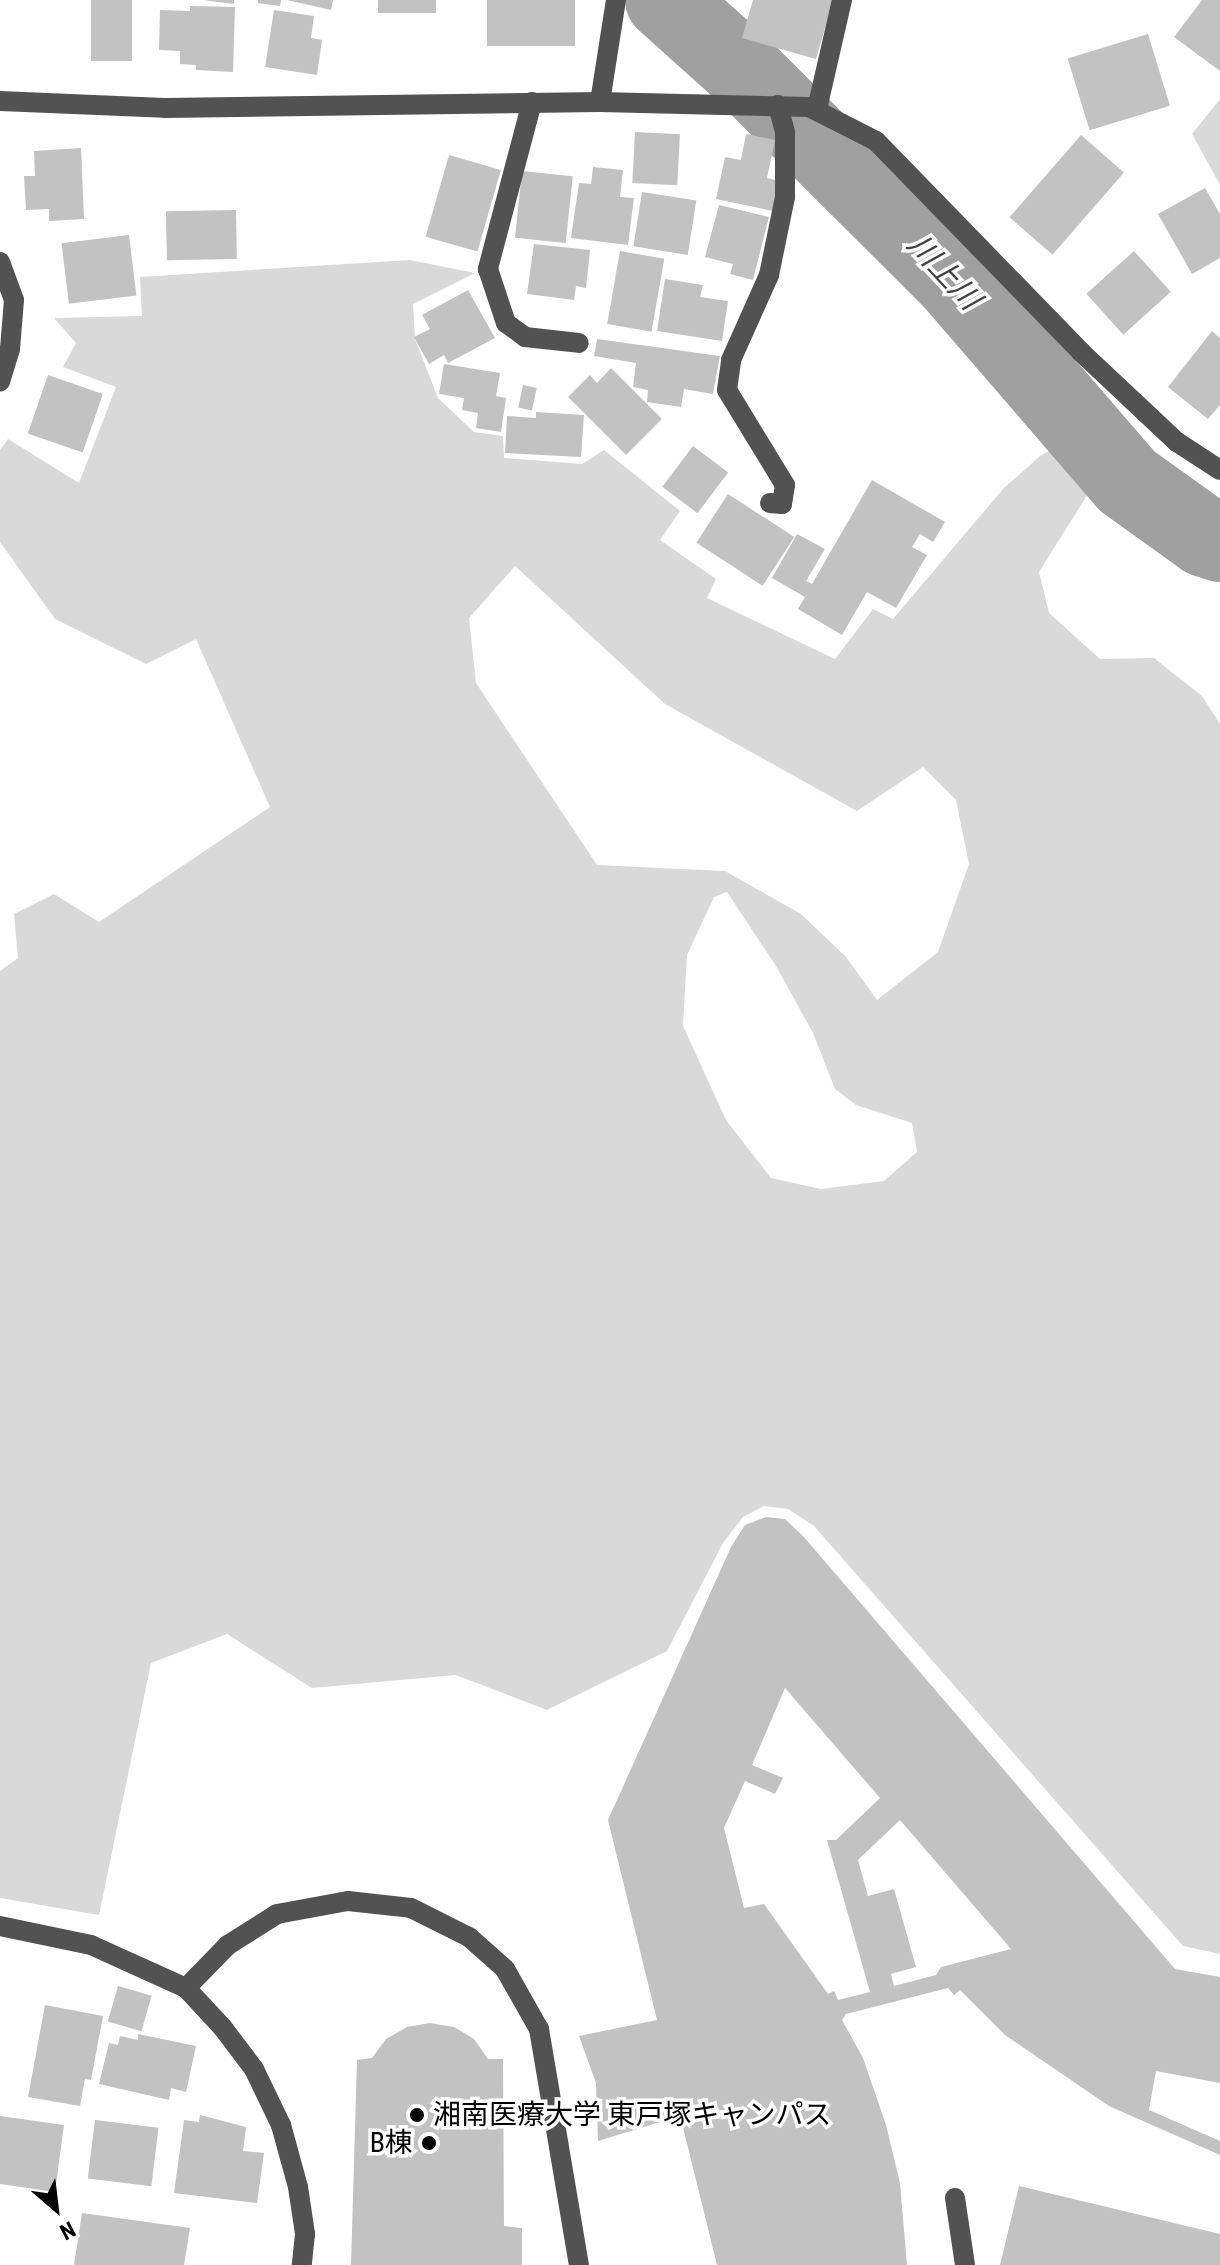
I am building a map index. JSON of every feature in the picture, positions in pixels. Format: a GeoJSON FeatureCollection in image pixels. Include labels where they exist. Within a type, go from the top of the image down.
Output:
{"type":"FeatureCollection","features":[{"type":"Feature","properties":{"kind":"street"},"geometry":{"type":"LineString","coordinates":[[813,108],[842,0]]}},
{"type":"Feature","properties":{"kind":"street"},"geometry":{"type":"LineString","coordinates":[[600,102],[615,10]]}},
{"type":"Feature","properties":{"kind":"street"},"geometry":{"type":"LineString","coordinates":[[0,101],[164,108],[600,102],[745,103],[813,108],[876,141],[1081,352],[1177,442],[1220,470]]}},
{"type":"Feature","properties":{"kind":"street"},"geometry":{"type":"LineString","coordinates":[[532,102],[488,269],[506,323],[525,337],[579,343]]}},
{"type":"Feature","properties":{"kind":"street"},"geometry":{"type":"LineString","coordinates":[[770,503],[782,504],[785,485],[727,390],[731,360],[769,275],[785,197],[785,132],[778,105]]}},
{"type":"Feature","properties":{"kind":"street"},"geometry":{"type":"LineString","coordinates":[[0,262],[4,284],[14,300],[10,349],[0,381]]}},
{"type":"Feature","properties":{"kind":"street"},"geometry":{"type":"LineString","coordinates":[[186,1988],[228,1945],[277,1914],[348,1901],[411,1908],[469,1937],[505,1969],[539,2029],[579,2265]]}},
{"type":"Feature","properties":{"kind":"street"},"geometry":{"type":"LineString","coordinates":[[0,1926],[91,1945],[186,1988],[254,2069],[281,2125],[298,2187],[305,2234],[302,2265]]}},
{"type":"Feature","properties":{"kind":"street"},"geometry":{"type":"LineString","coordinates":[[955,2198],[965,2265]]}},
{"type":"Feature","properties":{"kind":"shaded area"},"geometry":{"type":"Polygon","coordinates":[[[1220,99],[1220,185],[1192,134],[1220,99]]]}},
{"type":"Feature","properties":{"kind":"shaded area"},"geometry":{"type":"Polygon","coordinates":[[[410,260],[475,273],[413,304],[415,339],[438,398],[474,432],[503,436],[504,458],[582,464],[604,450],[680,511],[660,540],[716,579],[707,598],[835,659],[873,609],[893,619],[1003,489],[1040,456],[1074,437],[1101,473],[1039,572],[1049,613],[1100,659],[1154,658],[1202,696],[1220,724],[1220,1954],[1183,1946],[814,1526],[788,1509],[764,1506],[743,1517],[723,1543],[667,1651],[547,1710],[456,1675],[312,1688],[227,1634],[151,1663],[99,1915],[0,1898],[0,971],[18,958],[14,914],[54,894],[99,922],[270,807],[196,639],[146,664],[55,619],[0,542],[0,450],[8,439],[79,483],[116,387],[63,367],[76,343],[54,318],[142,316],[140,277],[410,260]],[[515,566],[469,618],[476,683],[597,865],[725,871],[801,914],[846,957],[877,1000],[938,952],[969,864],[956,800],[923,767],[857,811],[665,704],[515,566]],[[727,892],[714,897],[687,955],[683,1026],[726,1120],[771,1178],[821,1189],[884,1181],[917,1152],[912,1123],[856,1105],[835,1089],[813,1033],[776,966],[727,892]]]}},
{"type":"Feature","properties":{"kind":"building"},"geometry":{"type":"Polygon","coordinates":[[[91,0],[132,0],[132,61],[91,61],[91,0]]]}},
{"type":"Feature","properties":{"kind":"building"},"geometry":{"type":"Polygon","coordinates":[[[203,0],[234,0],[234,4],[203,0]]]}},
{"type":"Feature","properties":{"kind":"building"},"geometry":{"type":"Polygon","coordinates":[[[258,0],[281,0],[280,6],[258,3],[258,0]]]}},
{"type":"Feature","properties":{"kind":"building"},"geometry":{"type":"Polygon","coordinates":[[[287,0],[333,0],[331,10],[287,0]]]}},
{"type":"Feature","properties":{"kind":"building"},"geometry":{"type":"Polygon","coordinates":[[[378,0],[436,0],[436,13],[378,13],[378,0]]]}},
{"type":"Feature","properties":{"kind":"building"},"geometry":{"type":"Polygon","coordinates":[[[487,0],[575,0],[575,46],[487,46],[487,0]]]}},
{"type":"Feature","properties":{"kind":"building"},"geometry":{"type":"Polygon","coordinates":[[[753,0],[833,0],[816,59],[742,38],[753,0]]]}},
{"type":"Feature","properties":{"kind":"building"},"geometry":{"type":"Polygon","coordinates":[[[1202,0],[1220,0],[1220,71],[1174,37],[1202,0]]]}},
{"type":"Feature","properties":{"kind":"building"},"geometry":{"type":"Polygon","coordinates":[[[190,6],[235,7],[233,72],[196,70],[196,65],[180,64],[180,51],[159,50],[160,10],[190,11],[190,6]]]}},
{"type":"Feature","properties":{"kind":"building"},"geometry":{"type":"Polygon","coordinates":[[[274,10],[314,16],[311,38],[322,40],[317,75],[265,67],[274,10]]]}},
{"type":"Feature","properties":{"kind":"building"},"geometry":{"type":"Polygon","coordinates":[[[1148,34],[1170,106],[1090,130],[1068,59],[1148,34]]]}},
{"type":"Feature","properties":{"kind":"building"},"geometry":{"type":"Polygon","coordinates":[[[635,132],[680,134],[677,185],[632,183],[635,132]]]}},
{"type":"Feature","properties":{"kind":"building"},"geometry":{"type":"Polygon","coordinates":[[[746,134],[775,140],[767,178],[780,181],[773,211],[716,199],[725,157],[741,160],[746,134]]]}},
{"type":"Feature","properties":{"kind":"building"},"geometry":{"type":"Polygon","coordinates":[[[1081,135],[1124,172],[1053,255],[1009,217],[1081,135]]]}},
{"type":"Feature","properties":{"kind":"building"},"geometry":{"type":"Polygon","coordinates":[[[81,148],[84,219],[49,221],[49,209],[26,210],[24,176],[35,176],[34,151],[81,148]]]}},
{"type":"Feature","properties":{"kind":"building"},"geometry":{"type":"Polygon","coordinates":[[[449,155],[501,170],[477,252],[426,237],[449,155]]]}},
{"type":"Feature","properties":{"kind":"building"},"geometry":{"type":"Polygon","coordinates":[[[593,167],[623,170],[620,197],[634,198],[628,245],[571,238],[579,183],[591,184],[593,167]]]}},
{"type":"Feature","properties":{"kind":"building"},"geometry":{"type":"Polygon","coordinates":[[[522,171],[573,176],[566,243],[515,238],[522,171]]]}},
{"type":"Feature","properties":{"kind":"building"},"geometry":{"type":"Polygon","coordinates":[[[1205,188],[1220,214],[1220,258],[1192,274],[1158,214],[1205,188]]]}},
{"type":"Feature","properties":{"kind":"building"},"geometry":{"type":"Polygon","coordinates":[[[642,192],[696,201],[688,255],[633,246],[642,192]]]}},
{"type":"Feature","properties":{"kind":"building"},"geometry":{"type":"Polygon","coordinates":[[[719,205],[769,217],[753,280],[730,274],[733,264],[705,257],[719,205]]]}},
{"type":"Feature","properties":{"kind":"building"},"geometry":{"type":"Polygon","coordinates":[[[236,210],[237,259],[167,260],[166,211],[236,210]]]}},
{"type":"Feature","properties":{"kind":"building"},"geometry":{"type":"Polygon","coordinates":[[[129,235],[136,296],[69,304],[62,243],[129,235]]]}},
{"type":"Feature","properties":{"kind":"building"},"geometry":{"type":"Polygon","coordinates":[[[534,244],[590,250],[586,288],[576,286],[574,300],[527,294],[534,244]]]}},
{"type":"Feature","properties":{"kind":"building"},"geometry":{"type":"Polygon","coordinates":[[[620,251],[664,259],[651,332],[607,324],[620,251]]]}},
{"type":"Feature","properties":{"kind":"building"},"geometry":{"type":"Polygon","coordinates":[[[1134,251],[1171,292],[1123,335],[1086,294],[1134,251]]]}},
{"type":"Feature","properties":{"kind":"building"},"geometry":{"type":"Polygon","coordinates":[[[665,279],[703,285],[700,297],[728,301],[722,341],[657,331],[665,279]]]}},
{"type":"Feature","properties":{"kind":"building"},"geometry":{"type":"Polygon","coordinates":[[[468,290],[495,338],[448,363],[444,355],[429,364],[414,337],[430,329],[422,315],[468,290]]]}},
{"type":"Feature","properties":{"kind":"building"},"geometry":{"type":"Polygon","coordinates":[[[1212,331],[1220,338],[1220,405],[1208,419],[1168,387],[1212,331]]]}},
{"type":"Feature","properties":{"kind":"building"},"geometry":{"type":"Polygon","coordinates":[[[597,339],[720,356],[713,394],[684,389],[681,407],[647,402],[648,390],[633,387],[636,363],[594,356],[597,339]]]}},
{"type":"Feature","properties":{"kind":"building"},"geometry":{"type":"Polygon","coordinates":[[[444,364],[500,373],[496,396],[506,398],[501,432],[476,428],[478,413],[462,410],[464,398],[439,394],[444,364]]]}},
{"type":"Feature","properties":{"kind":"building"},"geometry":{"type":"Polygon","coordinates":[[[611,368],[662,419],[626,455],[568,397],[590,375],[597,383],[611,368]]]}},
{"type":"Feature","properties":{"kind":"building"},"geometry":{"type":"Polygon","coordinates":[[[48,375],[103,394],[83,453],[28,434],[48,375]]]}},
{"type":"Feature","properties":{"kind":"building"},"geometry":{"type":"Polygon","coordinates":[[[523,385],[537,388],[532,410],[518,407],[523,385]]]}},
{"type":"Feature","properties":{"kind":"building"},"geometry":{"type":"Polygon","coordinates":[[[536,412],[584,415],[581,457],[505,453],[507,416],[536,418],[536,412]]]}},
{"type":"Feature","properties":{"kind":"building"},"geometry":{"type":"Polygon","coordinates":[[[693,446],[728,472],[697,513],[662,487],[693,446]]]}},
{"type":"Feature","properties":{"kind":"building"},"geometry":{"type":"Polygon","coordinates":[[[872,480],[945,522],[933,542],[920,534],[912,547],[927,555],[896,608],[867,592],[842,635],[798,609],[805,597],[772,578],[797,534],[825,549],[806,581],[812,584],[872,480]]]}},
{"type":"Feature","properties":{"kind":"building"},"geometry":{"type":"Polygon","coordinates":[[[728,494],[794,537],[763,586],[696,543],[728,494]]]}},
{"type":"Feature","properties":{"kind":"building"},"geometry":{"type":"Polygon","coordinates":[[[766,1517],[785,1519],[803,1536],[1175,1969],[1220,1977],[1220,2083],[1156,2071],[1149,2110],[1220,2141],[1220,2155],[1109,2106],[1005,2035],[960,1990],[954,1995],[948,1988],[846,2014],[842,2020],[863,2058],[886,2125],[900,2183],[907,2265],[717,2265],[679,2111],[658,2117],[660,2122],[598,2141],[596,2083],[579,2036],[657,2020],[608,1820],[731,1547],[745,1525],[766,1517]],[[785,1688],[752,1765],[783,1778],[775,1794],[745,1781],[724,1828],[744,1908],[764,1904],[828,1994],[834,1991],[838,2000],[870,1992],[827,1840],[836,1840],[880,1798],[785,1688]],[[900,1820],[858,1860],[868,1896],[894,1889],[916,1967],[891,1974],[894,1986],[936,1975],[941,1967],[1011,1949],[900,1820]]]}},
{"type":"Feature","properties":{"kind":"building"},"geometry":{"type":"Polygon","coordinates":[[[118,1986],[152,1996],[141,2031],[108,2022],[118,1986]]]}},
{"type":"Feature","properties":{"kind":"building"},"geometry":{"type":"Polygon","coordinates":[[[45,2005],[103,2016],[91,2080],[85,2079],[80,2106],[28,2097],[45,2005]]]}},
{"type":"Feature","properties":{"kind":"building","name":"B棟"},"geometry":{"type":"Polygon","coordinates":[[[430,2023],[454,2027],[474,2039],[488,2059],[503,2059],[504,2226],[522,2228],[522,2265],[351,2265],[357,2060],[372,2058],[386,2039],[407,2027],[430,2023]]]}},
{"type":"Feature","properties":{"kind":"building"},"geometry":{"type":"Polygon","coordinates":[[[138,2034],[196,2046],[186,2092],[171,2088],[169,2100],[99,2084],[109,2043],[118,2045],[120,2036],[138,2040],[138,2034]]]}},
{"type":"Feature","properties":{"kind":"building"},"geometry":{"type":"Polygon","coordinates":[[[200,2115],[246,2127],[243,2151],[264,2153],[257,2203],[174,2193],[184,2120],[199,2122],[200,2115]]]}},
{"type":"Feature","properties":{"kind":"building"},"geometry":{"type":"Polygon","coordinates":[[[0,2116],[64,2125],[55,2192],[0,2184],[0,2116]]]}},
{"type":"Feature","properties":{"kind":"building"},"geometry":{"type":"Polygon","coordinates":[[[95,2120],[159,2128],[151,2186],[88,2179],[95,2120]]]}},
{"type":"Feature","properties":{"kind":"building"},"geometry":{"type":"Polygon","coordinates":[[[1019,2186],[1220,2234],[1220,2265],[1000,2265],[1019,2186]]]}},
{"type":"Feature","properties":{"kind":"building"},"geometry":{"type":"Polygon","coordinates":[[[82,2213],[190,2228],[184,2265],[74,2265],[82,2213]]]}},
{"type":"Feature","properties":{"kind":"waterway","name":"川上川"},"geometry":{"type":"LineString","coordinates":[[665,0],[743,70],[951,277],[1127,481],[1205,537],[1220,542]]}},
{"type":"Feature","properties":{"kind":"place","name":"湘南医療大学 東戸塚キャンパス"},"geometry":{"type":"Point","coordinates":[417,2115]}},
{"type":"Feature","properties":{"kind":"place","name":"B棟"},"geometry":{"type":"Point","coordinates":[429,2143]}}]}
